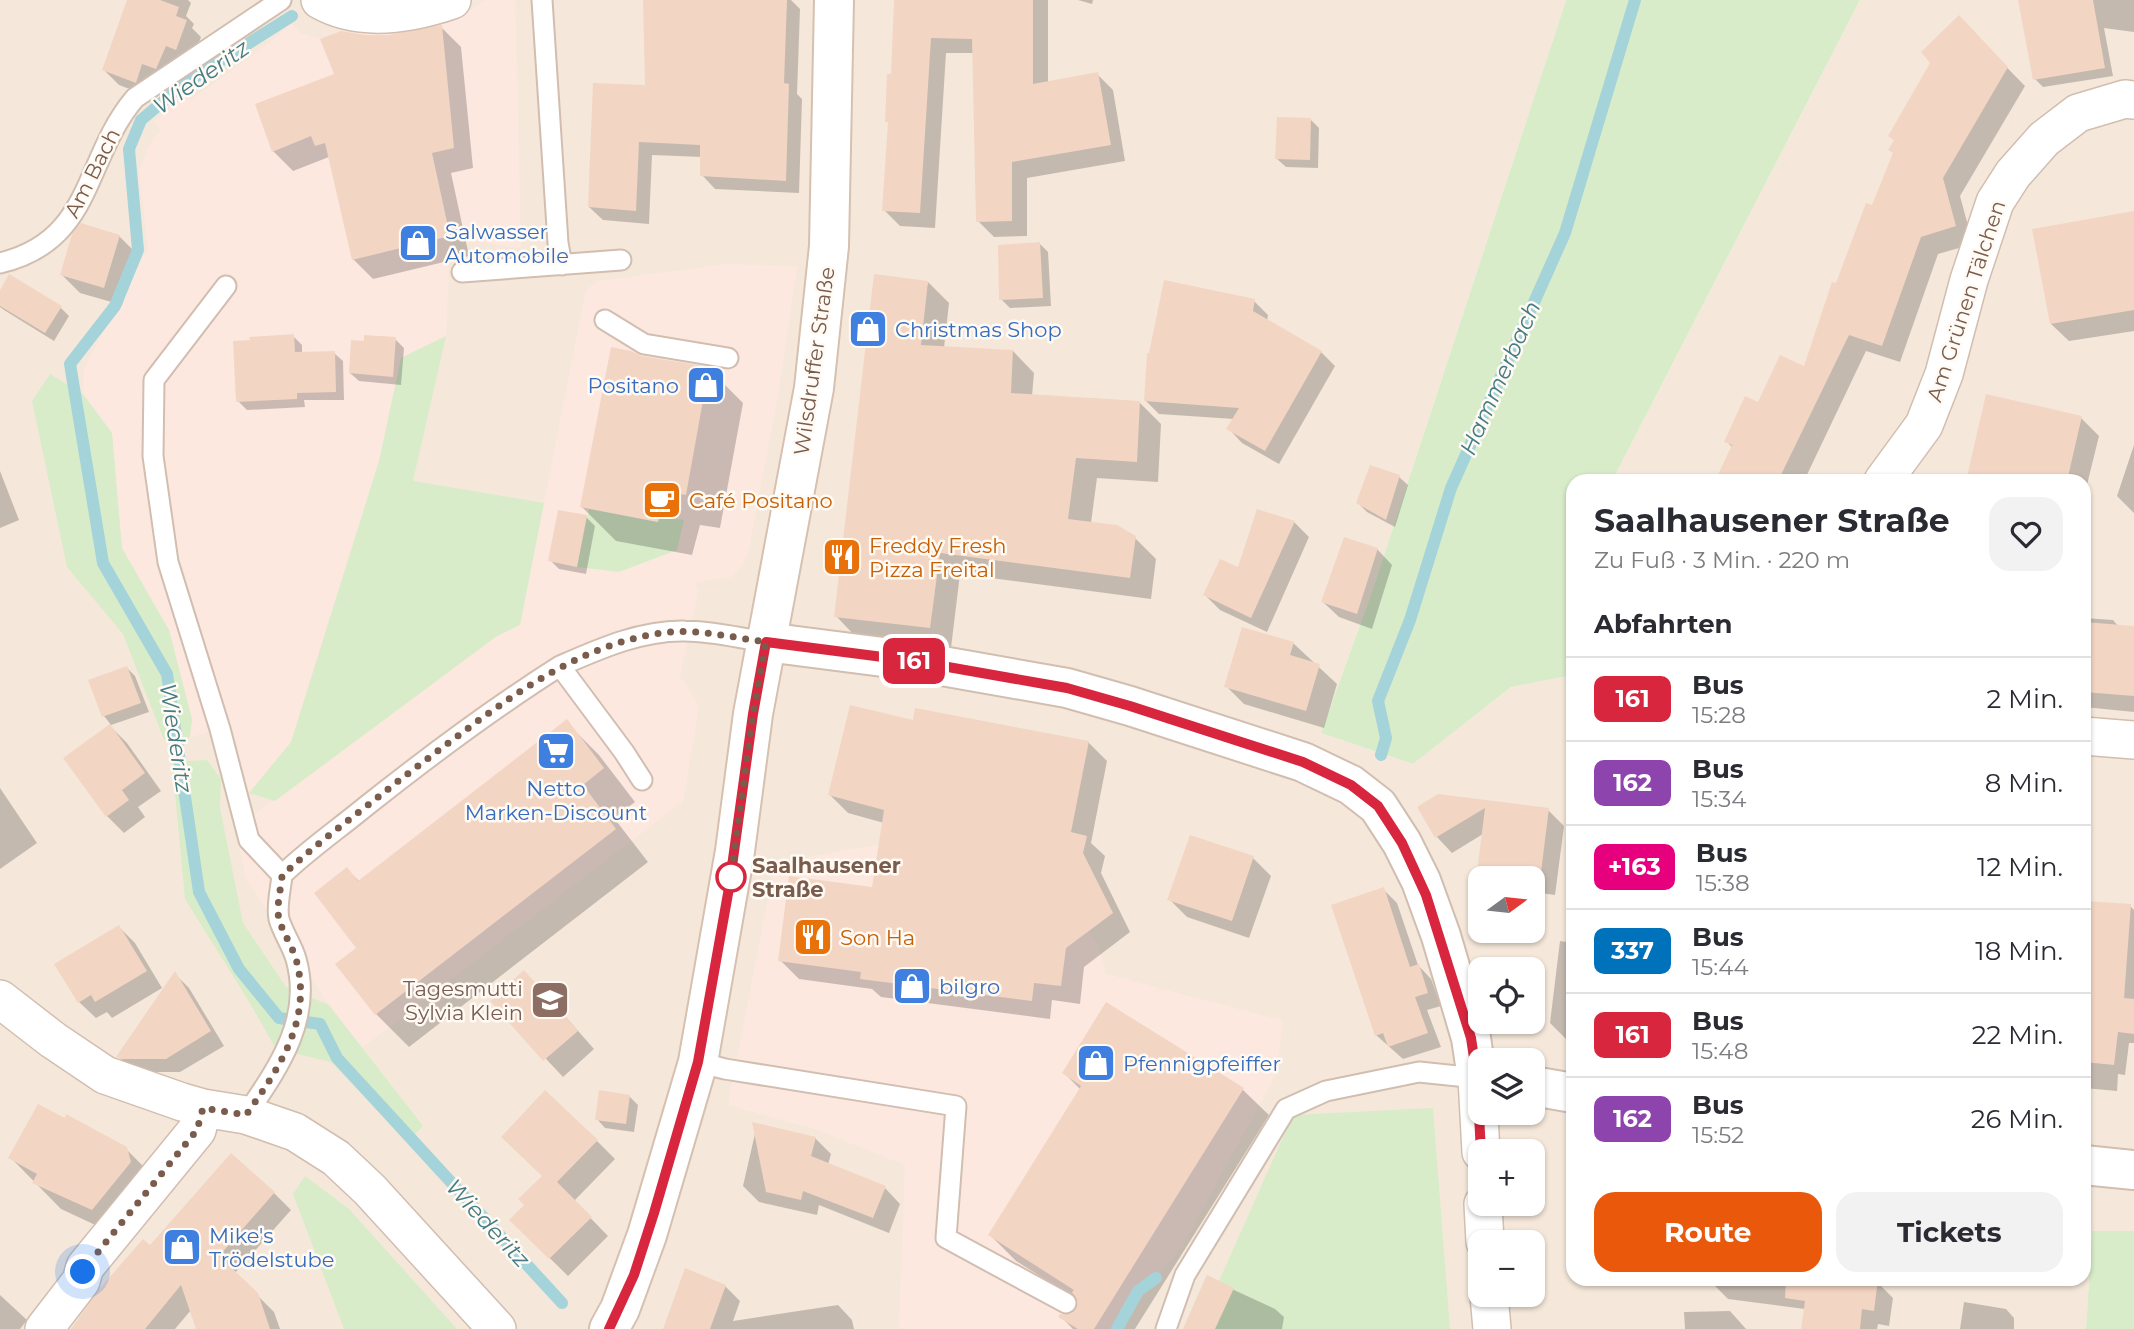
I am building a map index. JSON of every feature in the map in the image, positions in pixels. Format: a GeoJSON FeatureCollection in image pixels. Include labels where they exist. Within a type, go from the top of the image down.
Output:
{"type":"FeatureCollection","features":[{"type":"Feature","properties":{"kind":"main road","name":"Wilsdruffer Straße"},"geometry":{"type":"LineString","coordinates":[[609,1329],[625,1298],[651,1224],[698,1062],[729,888],[753,714],[814,388],[829,246],[834,0]]}},
{"type":"Feature","properties":{"kind":"main road"},"geometry":{"type":"LineString","coordinates":[[766,642],[914,661],[1067,688],[1303,762],[1351,785],[1378,806],[1402,843],[1421,881],[1441,936],[1473,1048]]}},
{"type":"Feature","properties":{"kind":"main road"},"geometry":{"type":"LineString","coordinates":[[1545,1088],[1566,1092]]}},
{"type":"Feature","properties":{"kind":"main road"},"geometry":{"type":"LineString","coordinates":[[2091,1166],[2134,1170]]}},
{"type":"Feature","properties":{"kind":"street"},"geometry":{"type":"LineString","coordinates":[[320,0],[331,7],[370,14],[414,11],[453,0]]}},
{"type":"Feature","properties":{"kind":"street","name":"Am Grünen Tälchen"},"geometry":{"type":"LineString","coordinates":[[1889,474],[1924,425],[1944,374],[1969,279],[1996,202],[2013,174],[2044,139],[2078,113],[2125,99],[2134,100]]}},
{"type":"Feature","properties":{"kind":"street"},"geometry":{"type":"LineString","coordinates":[[2091,737],[2134,740]]}},
{"type":"Feature","properties":{"kind":"street"},"geometry":{"type":"LineString","coordinates":[[0,999],[53,1040],[105,1075],[203,1108],[246,1115],[295,1132],[336,1158],[370,1190],[497,1329]]}},
{"type":"Feature","properties":{"kind":"street"},"geometry":{"type":"LineString","coordinates":[[44,1329],[81,1281],[85,1268],[197,1130],[203,1108]]}},
{"type":"Feature","properties":{"kind":"street"},"geometry":{"type":"LineString","coordinates":[[1490,1307],[1492,1329]]}},
{"type":"Feature","properties":{"kind":"lane","name":"Am Bach"},"geometry":{"type":"LineString","coordinates":[[0,263],[23,258],[48,242],[71,219],[122,113],[135,98],[281,0]]}},
{"type":"Feature","properties":{"kind":"lane"},"geometry":{"type":"LineString","coordinates":[[542,0],[558,243],[562,265]]}},
{"type":"Feature","properties":{"kind":"lane"},"geometry":{"type":"LineString","coordinates":[[462,272],[621,260]]}},
{"type":"Feature","properties":{"kind":"lane"},"geometry":{"type":"LineString","coordinates":[[226,286],[154,380],[153,456],[168,562],[220,729],[249,840],[282,876]]}},
{"type":"Feature","properties":{"kind":"lane"},"geometry":{"type":"LineString","coordinates":[[605,320],[644,344],[728,358]]}},
{"type":"Feature","properties":{"kind":"lane"},"geometry":{"type":"LineString","coordinates":[[246,1115],[279,1066],[292,1038],[300,1006],[296,961],[278,916],[282,876],[310,848],[417,765],[513,696],[561,666],[608,645],[656,634],[684,631],[766,642]]}},
{"type":"Feature","properties":{"kind":"lane"},"geometry":{"type":"LineString","coordinates":[[561,666],[642,780]]}},
{"type":"Feature","properties":{"kind":"lane"},"geometry":{"type":"LineString","coordinates":[[698,1062],[725,1069],[956,1106],[946,1238],[1066,1303]]}},
{"type":"Feature","properties":{"kind":"lane"},"geometry":{"type":"LineString","coordinates":[[1166,1329],[1185,1275],[1286,1109],[1326,1091],[1419,1072],[1468,1077]]}},
{"type":"Feature","properties":{"kind":"shaded area"},"geometry":{"type":"Polygon","coordinates":[[[0,0],[1566,0],[1372,592],[1321,733],[1413,764],[1511,687],[1566,676],[1566,1286],[2089,1286],[2086,1329],[0,1329],[0,0]]]}},
{"type":"Feature","properties":{"kind":"shaded area"},"geometry":{"type":"Polygon","coordinates":[[[486,0],[515,0],[521,249],[450,236],[446,336],[401,358],[379,461],[291,742],[249,793],[232,725],[190,737],[192,719],[169,630],[122,548],[112,433],[83,394],[84,369],[148,248],[139,171],[150,144],[160,131],[154,121],[181,100],[192,99],[268,44],[292,23],[300,33],[320,39],[359,24],[442,22],[469,11],[486,0]]]}},
{"type":"Feature","properties":{"kind":"shaded area"},"geometry":{"type":"Polygon","coordinates":[[[1860,0],[2134,0],[2134,1231],[2092,1231],[2091,1247],[2091,474],[1616,474],[1860,0]]]}},
{"type":"Feature","properties":{"kind":"shaded area"},"geometry":{"type":"Polygon","coordinates":[[[728,264],[797,267],[778,395],[749,548],[741,568],[731,577],[695,582],[698,592],[680,676],[699,706],[683,801],[362,1048],[329,1005],[246,878],[235,829],[497,636],[520,625],[586,290],[599,281],[728,264]]]}},
{"type":"Feature","properties":{"kind":"shaded area"},"geometry":{"type":"Polygon","coordinates":[[[939,834],[1068,899],[1098,945],[1106,974],[1283,1021],[1276,1074],[1182,1247],[1115,1329],[899,1329],[905,1165],[815,1129],[728,1105],[775,863],[939,834]]]}},
{"type":"Feature","properties":{"kind":"green space"},"geometry":{"type":"Polygon","coordinates":[[[1566,0],[1860,0],[1616,474],[1566,474],[1566,676],[1511,687],[1413,764],[1321,733],[1372,592],[1566,0]]]}},
{"type":"Feature","properties":{"kind":"green space"},"geometry":{"type":"Polygon","coordinates":[[[446,336],[413,481],[544,503],[520,625],[497,636],[275,801],[249,793],[291,742],[379,461],[401,358],[446,336]]]}},
{"type":"Feature","properties":{"kind":"green space"},"geometry":{"type":"Polygon","coordinates":[[[50,374],[83,394],[112,433],[122,548],[169,630],[192,719],[190,737],[164,740],[123,634],[67,567],[32,401],[50,374]]]}},
{"type":"Feature","properties":{"kind":"green space"},"geometry":{"type":"Polygon","coordinates":[[[589,509],[657,522],[660,516],[684,520],[677,550],[619,572],[577,567],[589,509]]]}},
{"type":"Feature","properties":{"kind":"green space"},"geometry":{"type":"Polygon","coordinates":[[[207,760],[221,779],[220,808],[243,923],[286,987],[329,1005],[423,1126],[408,1142],[331,1062],[276,1049],[185,899],[172,762],[207,760]]]}},
{"type":"Feature","properties":{"kind":"green space"},"geometry":{"type":"Polygon","coordinates":[[[1433,1108],[1450,1329],[1183,1329],[1206,1276],[1219,1281],[1293,1115],[1433,1108]]]}},
{"type":"Feature","properties":{"kind":"green space"},"geometry":{"type":"Polygon","coordinates":[[[305,1176],[349,1209],[457,1329],[344,1329],[293,1194],[305,1176]]]}},
{"type":"Feature","properties":{"kind":"green space"},"geometry":{"type":"Polygon","coordinates":[[[2092,1231],[2134,1231],[2134,1329],[2086,1329],[2089,1286],[2091,1286],[2092,1231]]]}},
{"type":"Feature","properties":{"kind":"building"},"geometry":{"type":"Polygon","coordinates":[[[127,0],[160,0],[179,7],[176,16],[187,20],[176,50],[166,46],[156,69],[142,64],[136,83],[102,70],[127,0]]]}},
{"type":"Feature","properties":{"kind":"building"},"geometry":{"type":"Polygon","coordinates":[[[643,0],[787,0],[784,83],[789,84],[786,181],[700,176],[700,145],[639,142],[636,211],[588,207],[593,83],[645,85],[643,0]]]}},
{"type":"Feature","properties":{"kind":"building"},"geometry":{"type":"Polygon","coordinates":[[[894,0],[1033,0],[1033,84],[1098,72],[1111,145],[1012,162],[1012,221],[976,222],[972,39],[931,38],[920,213],[882,211],[888,122],[885,122],[887,74],[891,74],[894,0]]]}},
{"type":"Feature","properties":{"kind":"building"},"geometry":{"type":"Polygon","coordinates":[[[2018,0],[2093,0],[2105,68],[2033,80],[2018,0]]]}},
{"type":"Feature","properties":{"kind":"building"},"geometry":{"type":"Polygon","coordinates":[[[1959,15],[2008,67],[1943,178],[1956,226],[1921,237],[1882,346],[1849,335],[1781,474],[1718,474],[1732,445],[1724,442],[1745,396],[1758,402],[1780,355],[1804,366],[1832,282],[1836,283],[1866,203],[1872,205],[1893,153],[1888,150],[1894,140],[1888,136],[1930,63],[1921,52],[1959,15]]]}},
{"type":"Feature","properties":{"kind":"building"},"geometry":{"type":"Polygon","coordinates":[[[442,25],[454,148],[432,153],[450,236],[352,260],[325,143],[315,146],[311,136],[272,152],[255,104],[334,74],[320,39],[341,31],[388,35],[442,25]]]}},
{"type":"Feature","properties":{"kind":"building"},"geometry":{"type":"Polygon","coordinates":[[[1277,117],[1311,118],[1310,160],[1275,159],[1277,117]]]}},
{"type":"Feature","properties":{"kind":"building"},"geometry":{"type":"Polygon","coordinates":[[[2134,211],[2134,310],[2050,324],[2032,229],[2134,211]]]}},
{"type":"Feature","properties":{"kind":"building"},"geometry":{"type":"Polygon","coordinates":[[[81,223],[120,235],[104,288],[60,275],[72,234],[81,223]]]}},
{"type":"Feature","properties":{"kind":"building"},"geometry":{"type":"Polygon","coordinates":[[[1040,242],[1043,298],[999,300],[998,245],[1040,242]]]}},
{"type":"Feature","properties":{"kind":"building"},"geometry":{"type":"Polygon","coordinates":[[[9,274],[62,306],[45,333],[0,306],[0,290],[9,274]]]}},
{"type":"Feature","properties":{"kind":"building"},"geometry":{"type":"Polygon","coordinates":[[[874,274],[928,281],[921,345],[1013,350],[1011,393],[1140,401],[1137,462],[1076,458],[1068,519],[1117,525],[1136,536],[1130,578],[940,553],[930,628],[834,617],[874,274]]]}},
{"type":"Feature","properties":{"kind":"building"},"geometry":{"type":"Polygon","coordinates":[[[1164,280],[1255,299],[1253,311],[1322,351],[1265,451],[1226,429],[1239,408],[1144,401],[1147,353],[1164,280]]]}},
{"type":"Feature","properties":{"kind":"building"},"geometry":{"type":"Polygon","coordinates":[[[294,334],[295,352],[335,351],[336,392],[297,393],[297,399],[236,402],[233,341],[250,340],[249,337],[294,334]]]}},
{"type":"Feature","properties":{"kind":"building"},"geometry":{"type":"Polygon","coordinates":[[[364,335],[396,337],[393,377],[349,373],[351,340],[364,341],[364,335]]]}},
{"type":"Feature","properties":{"kind":"building"},"geometry":{"type":"Polygon","coordinates":[[[611,347],[642,356],[709,367],[686,495],[666,491],[658,522],[580,507],[611,347]]]}},
{"type":"Feature","properties":{"kind":"building"},"geometry":{"type":"Polygon","coordinates":[[[1986,394],[2082,416],[2069,474],[1968,474],[1986,394]]]}},
{"type":"Feature","properties":{"kind":"building"},"geometry":{"type":"Polygon","coordinates":[[[1370,465],[1400,475],[1386,520],[1356,503],[1370,465]]]}},
{"type":"Feature","properties":{"kind":"building"},"geometry":{"type":"Polygon","coordinates":[[[1257,509],[1295,521],[1251,618],[1203,595],[1220,559],[1238,567],[1257,509]]]}},
{"type":"Feature","properties":{"kind":"building"},"geometry":{"type":"Polygon","coordinates":[[[558,510],[587,515],[577,567],[548,561],[558,510]]]}},
{"type":"Feature","properties":{"kind":"building"},"geometry":{"type":"Polygon","coordinates":[[[1344,537],[1378,548],[1357,614],[1321,602],[1344,537]]]}},
{"type":"Feature","properties":{"kind":"building"},"geometry":{"type":"Polygon","coordinates":[[[2091,623],[2134,626],[2134,696],[2091,693],[2091,623]]]}},
{"type":"Feature","properties":{"kind":"building"},"geometry":{"type":"Polygon","coordinates":[[[1242,627],[1294,642],[1290,655],[1320,664],[1306,711],[1224,687],[1242,627]]]}},
{"type":"Feature","properties":{"kind":"building"},"geometry":{"type":"Polygon","coordinates":[[[127,666],[141,703],[102,717],[88,680],[127,666]]]}},
{"type":"Feature","properties":{"kind":"building"},"geometry":{"type":"Polygon","coordinates":[[[850,705],[913,720],[915,708],[1089,741],[1071,832],[1087,836],[1083,853],[1113,913],[1066,948],[1061,986],[1034,983],[1032,1001],[860,979],[861,972],[778,961],[789,876],[872,887],[884,810],[828,795],[850,705]]]}},
{"type":"Feature","properties":{"kind":"building"},"geometry":{"type":"Polygon","coordinates":[[[567,719],[604,768],[583,785],[616,829],[375,1015],[335,964],[356,948],[314,893],[347,867],[358,881],[567,719]]]}},
{"type":"Feature","properties":{"kind":"building"},"geometry":{"type":"Polygon","coordinates":[[[110,724],[145,773],[122,790],[129,800],[106,817],[63,758],[110,724]]]}},
{"type":"Feature","properties":{"kind":"building"},"geometry":{"type":"Polygon","coordinates":[[[1438,794],[1549,808],[1542,866],[1478,866],[1485,808],[1435,838],[1417,807],[1438,794]]]}},
{"type":"Feature","properties":{"kind":"building"},"geometry":{"type":"Polygon","coordinates":[[[1190,835],[1254,856],[1232,921],[1167,900],[1190,835]]]}},
{"type":"Feature","properties":{"kind":"building"},"geometry":{"type":"Polygon","coordinates":[[[1384,887],[1410,967],[1419,964],[1428,993],[1415,997],[1428,1033],[1388,1047],[1383,1033],[1375,1036],[1331,905],[1384,887]]]}},
{"type":"Feature","properties":{"kind":"building"},"geometry":{"type":"Polygon","coordinates":[[[2091,901],[2131,904],[2124,998],[2134,999],[2134,1034],[2118,1032],[2114,1065],[2091,1063],[2091,901]]]}},
{"type":"Feature","properties":{"kind":"building"},"geometry":{"type":"Polygon","coordinates":[[[119,925],[147,971],[95,1002],[91,995],[78,1003],[54,964],[119,925]]]}},
{"type":"Feature","properties":{"kind":"building"},"geometry":{"type":"Polygon","coordinates":[[[524,970],[578,1031],[543,1061],[490,1001],[524,970]]]}},
{"type":"Feature","properties":{"kind":"building"},"geometry":{"type":"Polygon","coordinates":[[[175,971],[211,1031],[166,1059],[116,1057],[175,971]]]}},
{"type":"Feature","properties":{"kind":"building"},"geometry":{"type":"Polygon","coordinates":[[[1106,1002],[1244,1088],[1094,1329],[1078,1329],[1058,1317],[1060,1314],[1072,1314],[1076,1309],[1078,1302],[1072,1292],[1074,1290],[988,1235],[1081,1086],[1062,1073],[1106,1002]]]}},
{"type":"Feature","properties":{"kind":"building"},"geometry":{"type":"Polygon","coordinates":[[[545,1090],[598,1140],[557,1182],[592,1217],[549,1259],[509,1220],[524,1205],[518,1199],[542,1176],[501,1137],[545,1090]]]}},
{"type":"Feature","properties":{"kind":"building"},"geometry":{"type":"Polygon","coordinates":[[[599,1090],[630,1095],[626,1124],[595,1120],[599,1090]]]}},
{"type":"Feature","properties":{"kind":"building"},"geometry":{"type":"Polygon","coordinates":[[[38,1104],[65,1118],[66,1114],[127,1147],[131,1162],[92,1210],[32,1183],[37,1174],[8,1158],[38,1104]]]}},
{"type":"Feature","properties":{"kind":"building"},"geometry":{"type":"Polygon","coordinates":[[[752,1122],[816,1137],[811,1156],[886,1186],[873,1218],[803,1191],[801,1200],[766,1192],[752,1122]]]}},
{"type":"Feature","properties":{"kind":"building"},"geometry":{"type":"Polygon","coordinates":[[[231,1153],[275,1192],[219,1256],[258,1293],[270,1329],[196,1329],[181,1285],[145,1329],[71,1329],[101,1287],[143,1239],[150,1245],[231,1153]]]}},
{"type":"Feature","properties":{"kind":"building"},"geometry":{"type":"Polygon","coordinates":[[[685,1268],[726,1285],[710,1329],[663,1329],[685,1268]]]}},
{"type":"Feature","properties":{"kind":"building"},"geometry":{"type":"Polygon","coordinates":[[[1207,1275],[1234,1288],[1215,1329],[1183,1329],[1207,1275]]]}},
{"type":"Feature","properties":{"kind":"building"},"geometry":{"type":"Polygon","coordinates":[[[1786,1286],[1877,1286],[1874,1311],[1862,1309],[1860,1329],[1801,1329],[1805,1301],[1785,1298],[1786,1286]]]}},
{"type":"Feature","properties":{"kind":"waterway","name":"Hammerbach"},"geometry":{"type":"LineString","coordinates":[[1381,755],[1386,738],[1378,701],[1410,620],[1451,488],[1565,233],[1635,0]]}},
{"type":"Feature","properties":{"kind":"waterway","name":"Wiederitz"},"geometry":{"type":"LineString","coordinates":[[292,16],[184,84],[141,120],[129,149],[138,250],[115,306],[70,364],[103,563],[167,674],[199,892],[239,969],[279,1018],[320,1024],[337,1058],[562,1303]]}},
{"type":"Feature","properties":{"kind":"waterway","name":"Hammerbach"},"geometry":{"type":"LineString","coordinates":[[1117,1329],[1138,1291],[1156,1278]]}},
{"type":"Feature","properties":{"kind":"bus line","name":"161"},"geometry":{"type":"LineString","coordinates":[[609,1329],[634,1275],[698,1062],[735,851],[753,714],[766,642],[914,661],[1067,688],[1303,762],[1351,785],[1378,806],[1402,843],[1421,881],[1441,936],[1471,1038],[1477,1078],[1480,1139]]}},
{"type":"Feature","properties":{"kind":"place","name":"Salwasser Automobile"},"geometry":{"type":"Point","coordinates":[418,243]}},
{"type":"Feature","properties":{"kind":"place","name":"Christmas Shop"},"geometry":{"type":"Point","coordinates":[868,329]}},
{"type":"Feature","properties":{"kind":"place","name":"Positano"},"geometry":{"type":"Point","coordinates":[706,385]}},
{"type":"Feature","properties":{"kind":"place","name":"Café Positano"},"geometry":{"type":"Point","coordinates":[662,500]}},
{"type":"Feature","properties":{"kind":"place","name":"Freddy Fresh Pizza Freital"},"geometry":{"type":"Point","coordinates":[842,557]}},
{"type":"Feature","properties":{"kind":"place","name":"Netto Marken-Discount"},"geometry":{"type":"Point","coordinates":[556,751]}},
{"type":"Feature","properties":{"kind":"place","name":"Saalhausener Straße"},"geometry":{"type":"Point","coordinates":[731,877]}},
{"type":"Feature","properties":{"kind":"place","name":"Son Ha"},"geometry":{"type":"Point","coordinates":[813,937]}},
{"type":"Feature","properties":{"kind":"place","name":"bilgro"},"geometry":{"type":"Point","coordinates":[912,986]}},
{"type":"Feature","properties":{"kind":"place","name":"Tagesmutti Sylvia Klein"},"geometry":{"type":"Point","coordinates":[550,1000]}},
{"type":"Feature","properties":{"kind":"place","name":"Pfennigpfeiffer"},"geometry":{"type":"Point","coordinates":[1096,1063]}},
{"type":"Feature","properties":{"kind":"place","name":"Mike's Trödelstube"},"geometry":{"type":"Point","coordinates":[182,1247]}},
{"type":"Feature","properties":{"kind":"route"},"geometry":{"type":"LineString","coordinates":[[83,1272],[197,1130],[203,1108],[246,1115],[279,1066],[292,1038],[300,1006],[296,961],[278,916],[282,876],[310,848],[417,765],[513,696],[561,666],[608,645],[656,634],[684,631],[766,642],[753,714],[731,877]]}}]}
